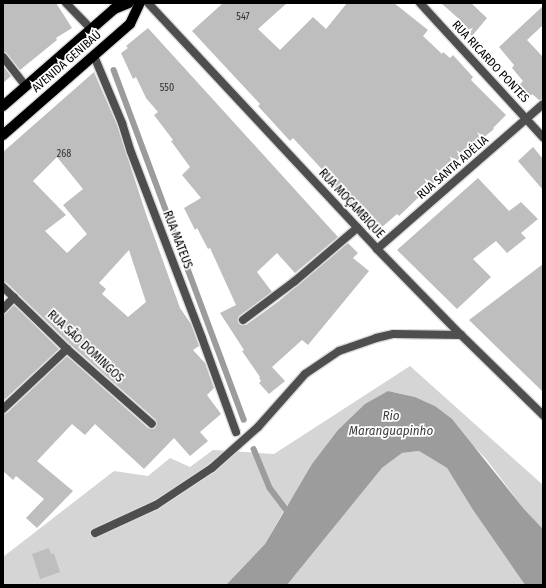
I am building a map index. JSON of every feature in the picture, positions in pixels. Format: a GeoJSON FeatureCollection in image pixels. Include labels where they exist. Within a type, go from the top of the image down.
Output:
{"type":"FeatureCollection","features":[{"type":"Feature","properties":{"kind":"main road","name":"AVENIDA GENIBAÚ"},"geometry":{"type":"LineString","coordinates":[[3,106],[114,9],[129,3]]}},
{"type":"Feature","properties":{"kind":"main road","name":"AVENIDA GENIBAÚ"},"geometry":{"type":"LineString","coordinates":[[3,135],[130,24],[140,3]]}},
{"type":"Feature","properties":{"kind":"street"},"geometry":{"type":"LineString","coordinates":[[66,3],[91,29]]}},
{"type":"Feature","properties":{"kind":"street","name":"RUA MOÇAMBIQUE"},"geometry":{"type":"LineString","coordinates":[[148,3],[377,249],[461,335],[543,415]]}},
{"type":"Feature","properties":{"kind":"street","name":"RUA RICARDO PONTES"},"geometry":{"type":"LineString","coordinates":[[420,3],[543,137]]}},
{"type":"Feature","properties":{"kind":"street","name":"RUA MATEUS"},"geometry":{"type":"LineString","coordinates":[[94,56],[122,123],[131,152],[236,432]]}},
{"type":"Feature","properties":{"kind":"street"},"geometry":{"type":"LineString","coordinates":[[3,57],[26,86]]}},
{"type":"Feature","properties":{"kind":"street","name":"RUA SANTA ADÉLIA"},"geometry":{"type":"LineString","coordinates":[[377,249],[543,104]]}},
{"type":"Feature","properties":{"kind":"street"},"geometry":{"type":"LineString","coordinates":[[243,320],[295,281],[358,228]]}},
{"type":"Feature","properties":{"kind":"street","name":"RUA SÃO DOMINGOS"},"geometry":{"type":"LineString","coordinates":[[3,287],[67,349],[152,424]]}},
{"type":"Feature","properties":{"kind":"street"},"geometry":{"type":"LineString","coordinates":[[3,309],[14,297]]}},
{"type":"Feature","properties":{"kind":"street"},"geometry":{"type":"LineString","coordinates":[[95,533],[156,505],[212,468],[258,427],[305,374],[339,351],[376,338],[394,334],[461,335]]}},
{"type":"Feature","properties":{"kind":"street"},"geometry":{"type":"LineString","coordinates":[[3,409],[67,349]]}},
{"type":"Feature","properties":{"kind":"shaded area"},"geometry":{"type":"Polygon","coordinates":[[[410,366],[543,485],[543,529],[524,509],[486,459],[435,406],[415,397],[388,391],[286,507],[265,544],[226,585],[3,585],[3,557],[114,471],[148,476],[170,458],[190,467],[213,450],[274,454],[410,366]]]}},
{"type":"Feature","properties":{"kind":"shaded area"},"geometry":{"type":"Polygon","coordinates":[[[419,451],[447,468],[473,510],[525,585],[287,585],[382,468],[402,453],[419,451]]]}},
{"type":"Feature","properties":{"kind":"water","name":"Rio Maranguapinho"},"geometry":{"type":"Polygon","coordinates":[[[388,391],[415,397],[435,406],[452,419],[524,509],[543,529],[543,585],[525,585],[473,510],[447,468],[419,451],[402,453],[382,468],[287,585],[226,585],[265,544],[312,464],[338,430],[365,404],[388,391]]]}},
{"type":"Feature","properties":{"kind":"building"},"geometry":{"type":"Polygon","coordinates":[[[3,3],[56,3],[72,28],[56,38],[57,40],[20,70],[7,54],[3,52],[3,3]]]}},
{"type":"Feature","properties":{"kind":"building"},"geometry":{"type":"Polygon","coordinates":[[[223,3],[287,3],[258,29],[280,50],[313,17],[326,29],[347,3],[394,3],[428,30],[423,36],[442,54],[443,52],[450,58],[453,55],[473,77],[471,80],[506,115],[493,128],[494,129],[466,152],[399,216],[397,214],[381,228],[371,226],[328,180],[330,178],[293,138],[290,141],[258,106],[260,104],[192,31],[223,3]]]}},
{"type":"Feature","properties":{"kind":"building"},"geometry":{"type":"Polygon","coordinates":[[[441,3],[471,3],[487,18],[472,36],[458,21],[459,19],[441,3]]]}},
{"type":"Feature","properties":{"kind":"building"},"geometry":{"type":"Polygon","coordinates":[[[543,6],[543,25],[527,40],[543,57],[543,99],[539,100],[532,94],[530,96],[519,85],[523,81],[512,68],[514,65],[499,47],[543,6]]]}},
{"type":"Feature","properties":{"kind":"building"},"geometry":{"type":"Polygon","coordinates":[[[148,28],[338,237],[295,273],[277,253],[257,272],[272,292],[239,316],[239,324],[246,325],[279,301],[348,243],[358,253],[353,258],[369,271],[308,345],[302,340],[272,367],[285,381],[269,394],[259,383],[261,381],[259,378],[260,377],[242,351],[244,350],[220,313],[236,305],[210,248],[208,249],[197,228],[195,230],[184,208],[201,198],[182,175],[190,167],[171,141],[173,140],[154,115],[158,112],[146,98],[136,77],[133,79],[121,53],[128,48],[126,46],[148,28]]]}},
{"type":"Feature","properties":{"kind":"building"},"geometry":{"type":"Polygon","coordinates":[[[3,66],[11,76],[3,83],[3,66]]]}},
{"type":"Feature","properties":{"kind":"building"},"geometry":{"type":"Polygon","coordinates":[[[94,72],[117,125],[146,214],[180,308],[191,324],[199,346],[193,350],[205,363],[214,388],[207,395],[221,414],[200,432],[208,441],[190,456],[174,438],[144,469],[95,424],[85,435],[72,424],[37,461],[73,491],[37,528],[26,518],[44,499],[16,476],[13,480],[3,471],[3,414],[7,413],[67,356],[148,428],[154,429],[157,425],[156,420],[71,345],[7,283],[3,282],[3,152],[94,72]],[[57,157],[33,181],[66,215],[45,231],[67,253],[87,234],[63,205],[83,189],[57,157]],[[129,250],[99,283],[106,289],[102,294],[128,317],[146,302],[129,250]]]}},
{"type":"Feature","properties":{"kind":"building"},"geometry":{"type":"Polygon","coordinates":[[[533,147],[543,159],[543,190],[518,161],[533,147]]]}},
{"type":"Feature","properties":{"kind":"building"},"geometry":{"type":"Polygon","coordinates":[[[478,178],[509,211],[521,202],[538,219],[521,233],[526,238],[507,253],[496,241],[473,259],[491,277],[457,309],[397,250],[478,178]]]}},
{"type":"Feature","properties":{"kind":"building"},"geometry":{"type":"Polygon","coordinates":[[[543,264],[543,392],[469,320],[543,264]]]}},
{"type":"Feature","properties":{"kind":"building"},"geometry":{"type":"Polygon","coordinates":[[[14,305],[59,349],[3,401],[3,314],[14,305]]]}},
{"type":"Feature","properties":{"kind":"building"},"geometry":{"type":"Polygon","coordinates":[[[49,548],[51,554],[54,553],[60,572],[40,579],[32,554],[49,548]]]}},
{"type":"Feature","properties":{"kind":"waterway"},"geometry":{"type":"LineString","coordinates":[[114,70],[244,420]]}},
{"type":"Feature","properties":{"kind":"waterway"},"geometry":{"type":"LineString","coordinates":[[254,449],[270,488],[289,513]]}}]}
